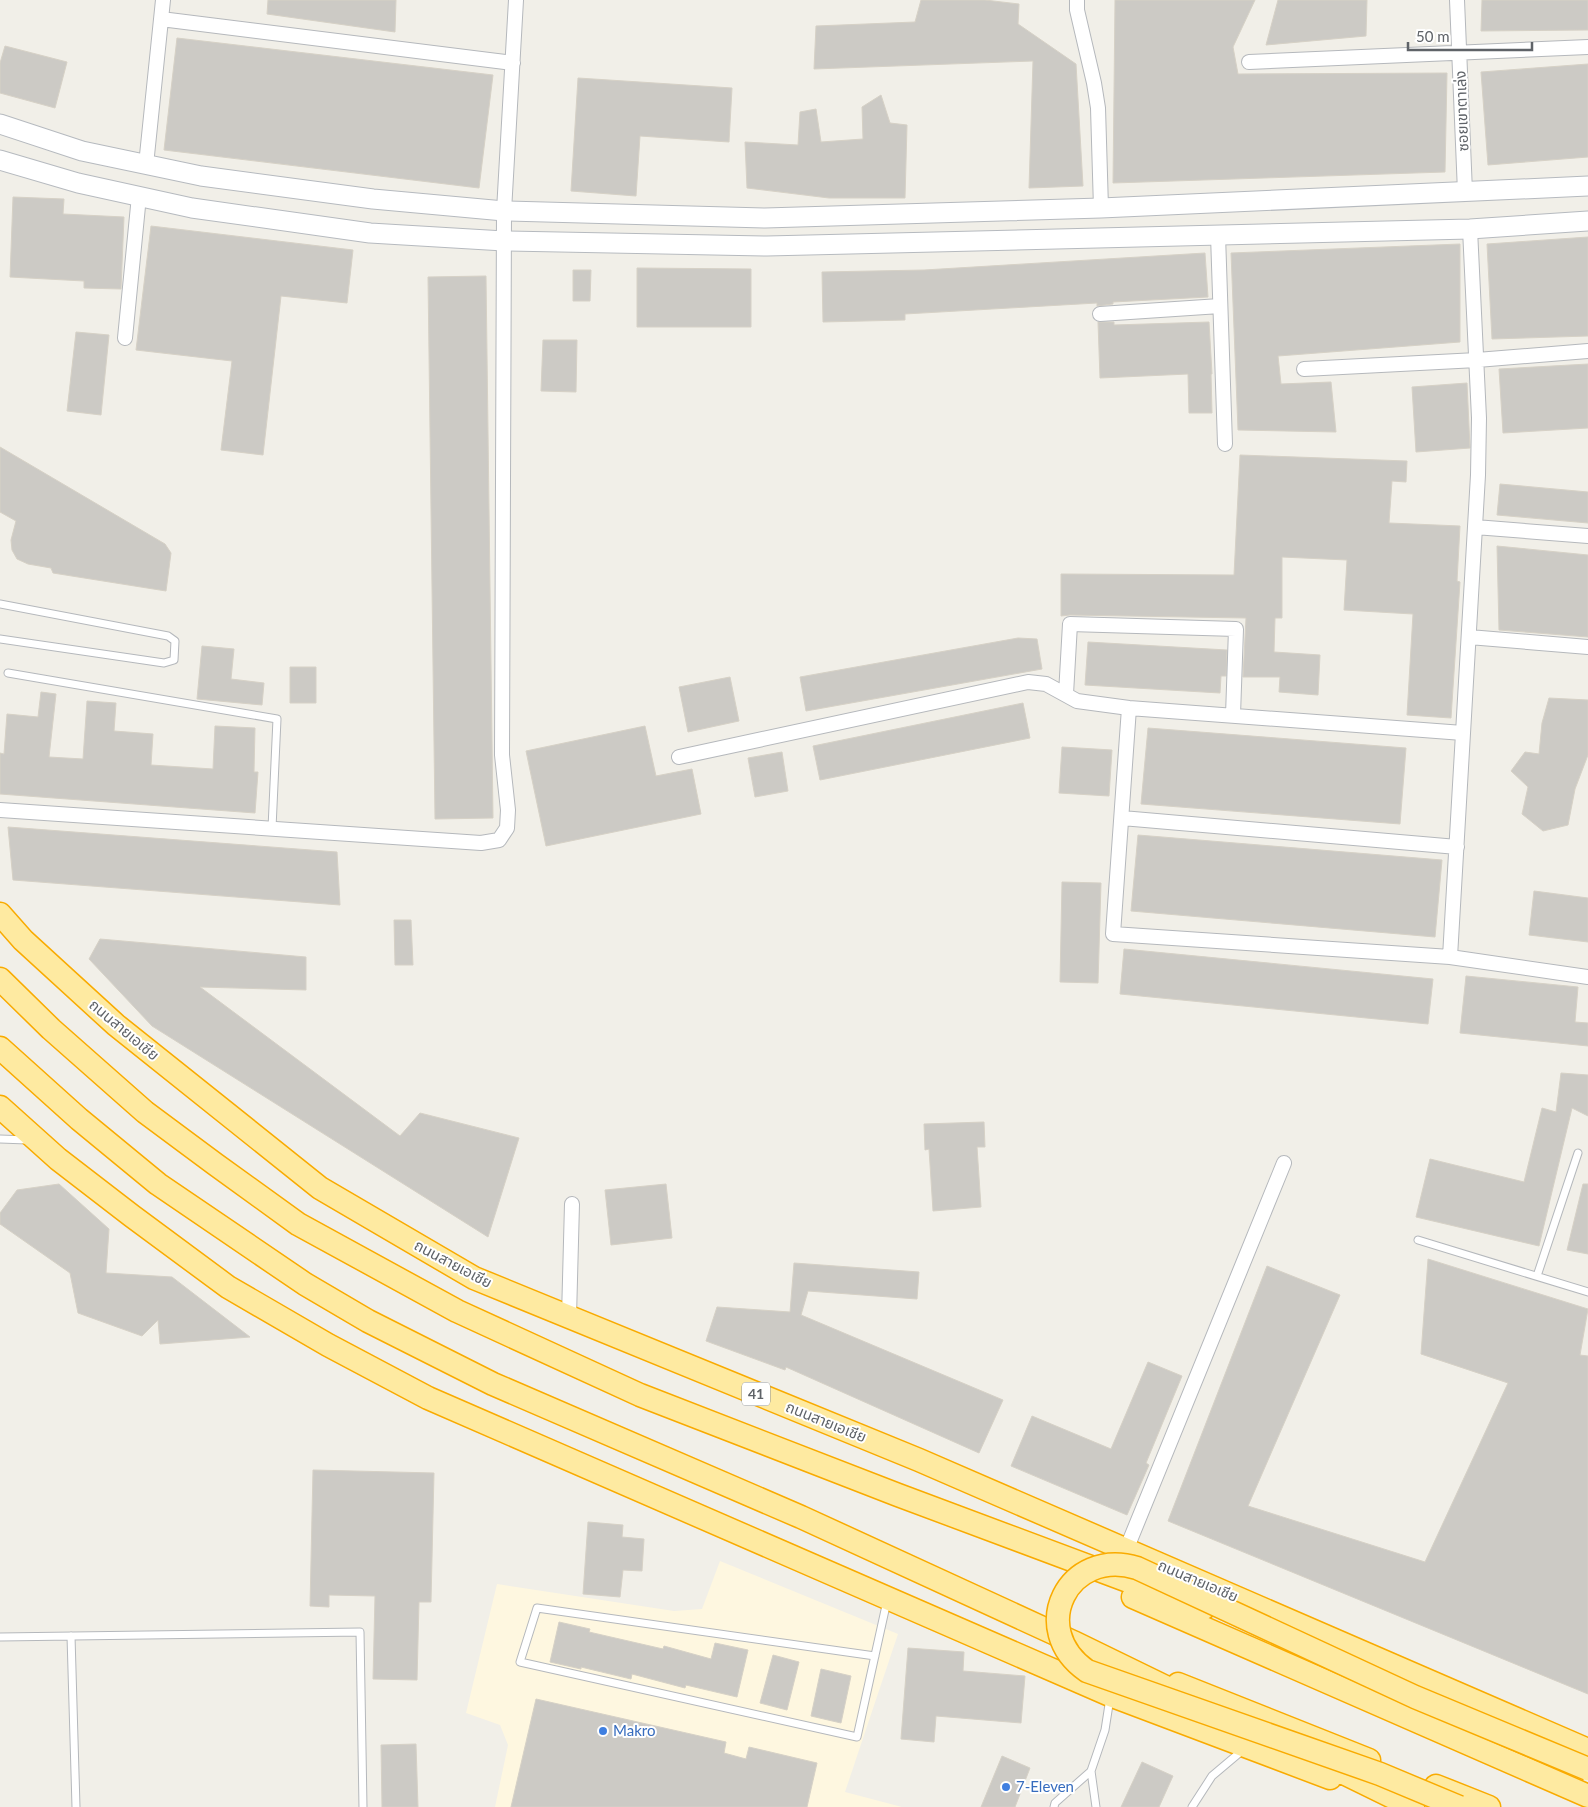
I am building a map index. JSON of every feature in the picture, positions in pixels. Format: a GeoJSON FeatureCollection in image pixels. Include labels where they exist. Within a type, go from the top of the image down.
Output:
{"type":"FeatureCollection","features":[{"type":"Feature","properties":{"kind":"highway","name":"ถนนสายเอเชีย"},"geometry":{"type":"LineString","coordinates":[[0,914],[23,940],[116,1025],[320,1188],[474,1278],[919,1460],[1588,1751]]}},
{"type":"Feature","properties":{"kind":"highway","name":"ถนนสายเอเชีย"},"geometry":{"type":"LineString","coordinates":[[0,979],[51,1029],[145,1112],[298,1224],[457,1311],[640,1395],[898,1495],[1588,1751]]}},
{"type":"Feature","properties":{"kind":"highway"},"geometry":{"type":"LineString","coordinates":[[0,1048],[24,1071],[158,1184],[305,1284],[368,1321],[493,1384],[801,1517],[1073,1642],[1412,1807]]}},
{"type":"Feature","properties":{"kind":"highway"},"geometry":{"type":"LineString","coordinates":[[0,1107],[58,1159],[228,1287],[328,1345],[428,1398],[1110,1695],[1412,1807]]}},
{"type":"Feature","properties":{"kind":"highway"},"geometry":{"type":"LineString","coordinates":[[898,1495],[1588,1796]]}},
{"type":"Feature","properties":{"kind":"highway"},"geometry":{"type":"LineString","coordinates":[[1459,1807],[1380,1774],[1087,1671],[1077,1665],[1069,1656],[1059,1635],[1059,1611],[1067,1590],[1074,1581],[1093,1568],[1126,1564],[1414,1697],[1588,1770]]}},
{"type":"Feature","properties":{"kind":"highway"},"geometry":{"type":"LineString","coordinates":[[1073,1642],[1489,1807]]}},
{"type":"Feature","properties":{"kind":"main road"},"geometry":{"type":"LineString","coordinates":[[0,124],[82,151],[201,176],[373,199],[504,211],[765,218],[1101,208],[1588,186]]}},
{"type":"Feature","properties":{"kind":"main road"},"geometry":{"type":"LineString","coordinates":[[0,160],[78,183],[192,208],[370,233],[504,241],[767,246],[1470,229],[1588,221]]}},
{"type":"Feature","properties":{"kind":"street"},"geometry":{"type":"LineString","coordinates":[[146,164],[163,0]]}},
{"type":"Feature","properties":{"kind":"street"},"geometry":{"type":"LineString","coordinates":[[0,810],[481,843],[499,840],[507,828],[508,810],[502,755],[504,211],[516,0]]}},
{"type":"Feature","properties":{"kind":"street"},"geometry":{"type":"LineString","coordinates":[[1077,0],[1077,10],[1098,108],[1101,208]]}},
{"type":"Feature","properties":{"kind":"street","name":"ซอยเขาตาเล่ง"},"geometry":{"type":"LineString","coordinates":[[1457,0],[1465,192]]}},
{"type":"Feature","properties":{"kind":"street"},"geometry":{"type":"LineString","coordinates":[[161,19],[512,63]]}},
{"type":"Feature","properties":{"kind":"street"},"geometry":{"type":"LineString","coordinates":[[1249,62],[1588,46]]}},
{"type":"Feature","properties":{"kind":"street"},"geometry":{"type":"LineString","coordinates":[[125,338],[139,196]]}},
{"type":"Feature","properties":{"kind":"street"},"geometry":{"type":"LineString","coordinates":[[1450,957],[1475,527],[1479,418],[1470,229]]}},
{"type":"Feature","properties":{"kind":"street"},"geometry":{"type":"LineString","coordinates":[[1218,235],[1225,444]]}},
{"type":"Feature","properties":{"kind":"street"},"geometry":{"type":"LineString","coordinates":[[1100,314],[1220,306]]}},
{"type":"Feature","properties":{"kind":"street"},"geometry":{"type":"LineString","coordinates":[[1304,369],[1476,360],[1588,351]]}},
{"type":"Feature","properties":{"kind":"street"},"geometry":{"type":"LineString","coordinates":[[1475,527],[1588,536]]}},
{"type":"Feature","properties":{"kind":"street"},"geometry":{"type":"LineString","coordinates":[[1066,694],[1070,624],[1236,629],[1234,716]]}},
{"type":"Feature","properties":{"kind":"street"},"geometry":{"type":"LineString","coordinates":[[1469,636],[1588,647]]}},
{"type":"Feature","properties":{"kind":"street"},"geometry":{"type":"LineString","coordinates":[[679,757],[1028,682],[1046,684],[1077,701],[1129,708],[1463,733]]}},
{"type":"Feature","properties":{"kind":"street"},"geometry":{"type":"LineString","coordinates":[[1129,708],[1113,934],[1450,957],[1588,977]]}},
{"type":"Feature","properties":{"kind":"street"},"geometry":{"type":"LineString","coordinates":[[1122,818],[1457,847]]}},
{"type":"Feature","properties":{"kind":"street"},"geometry":{"type":"LineString","coordinates":[[1126,1550],[1284,1163]]}},
{"type":"Feature","properties":{"kind":"street"},"geometry":{"type":"LineString","coordinates":[[569,1317],[572,1204]]}},
{"type":"Feature","properties":{"kind":"lane"},"geometry":{"type":"LineString","coordinates":[[0,604],[168,636],[175,641],[174,660],[164,663],[0,639]]}},
{"type":"Feature","properties":{"kind":"lane"},"geometry":{"type":"LineString","coordinates":[[8,673],[277,719],[272,828]]}},
{"type":"Feature","properties":{"kind":"lane"},"geometry":{"type":"LineString","coordinates":[[0,1139],[38,1140]]}},
{"type":"Feature","properties":{"kind":"lane"},"geometry":{"type":"LineString","coordinates":[[1537,1276],[1578,1153]]}},
{"type":"Feature","properties":{"kind":"lane"},"geometry":{"type":"LineString","coordinates":[[1418,1240],[1588,1292]]}},
{"type":"Feature","properties":{"kind":"lane"},"geometry":{"type":"LineString","coordinates":[[876,1656],[537,1608],[520,1662],[857,1737],[876,1656],[888,1598]]}},
{"type":"Feature","properties":{"kind":"lane"},"geometry":{"type":"LineString","coordinates":[[0,1637],[360,1632],[363,1807]]}},
{"type":"Feature","properties":{"kind":"lane"},"geometry":{"type":"LineString","coordinates":[[71,1636],[76,1807]]}},
{"type":"Feature","properties":{"kind":"lane"},"geometry":{"type":"LineString","coordinates":[[1096,1807],[1091,1771],[1105,1730],[1110,1695]]}},
{"type":"Feature","properties":{"kind":"lane"},"geometry":{"type":"LineString","coordinates":[[1192,1807],[1212,1776],[1246,1747]]}},
{"type":"Feature","properties":{"kind":"lane"},"geometry":{"type":"LineString","coordinates":[[1054,1807],[1055,1803],[1091,1771]]}},
{"type":"Feature","properties":{"kind":"shaded area"},"geometry":{"type":"Polygon","coordinates":[[[720,1561],[898,1634],[845,1792],[902,1807],[495,1807],[508,1745],[500,1725],[466,1713],[497,1584],[674,1611],[702,1609],[720,1561]]]}},
{"type":"Feature","properties":{"kind":"building"},"geometry":{"type":"Polygon","coordinates":[[[268,0],[396,0],[395,32],[267,14],[268,0]]]}},
{"type":"Feature","properties":{"kind":"building"},"geometry":{"type":"Polygon","coordinates":[[[921,0],[985,0],[1019,4],[1018,24],[1076,64],[1083,186],[1029,188],[1033,61],[814,69],[816,26],[915,22],[921,0]]]}},
{"type":"Feature","properties":{"kind":"building"},"geometry":{"type":"Polygon","coordinates":[[[1115,0],[1255,0],[1233,47],[1238,74],[1447,73],[1445,172],[1113,183],[1115,0]]]}},
{"type":"Feature","properties":{"kind":"building"},"geometry":{"type":"Polygon","coordinates":[[[1278,0],[1367,0],[1366,36],[1266,45],[1278,0]]]}},
{"type":"Feature","properties":{"kind":"building"},"geometry":{"type":"Polygon","coordinates":[[[1482,0],[1588,0],[1588,30],[1481,31],[1482,0]]]}},
{"type":"Feature","properties":{"kind":"building"},"geometry":{"type":"Polygon","coordinates":[[[177,38],[493,75],[479,188],[164,150],[177,38]]]}},
{"type":"Feature","properties":{"kind":"building"},"geometry":{"type":"Polygon","coordinates":[[[5,46],[67,62],[55,108],[0,93],[0,63],[5,46]]]}},
{"type":"Feature","properties":{"kind":"building"},"geometry":{"type":"Polygon","coordinates":[[[1588,64],[1588,157],[1488,165],[1481,72],[1588,64]]]}},
{"type":"Feature","properties":{"kind":"building"},"geometry":{"type":"Polygon","coordinates":[[[578,78],[732,88],[729,142],[640,136],[636,196],[571,191],[578,78]]]}},
{"type":"Feature","properties":{"kind":"building"},"geometry":{"type":"Polygon","coordinates":[[[881,95],[890,123],[907,125],[905,198],[829,198],[747,188],[745,142],[798,145],[800,112],[816,109],[821,142],[863,139],[862,107],[881,95]]]}},
{"type":"Feature","properties":{"kind":"building"},"geometry":{"type":"Polygon","coordinates":[[[13,197],[64,199],[63,214],[124,217],[121,289],[84,288],[84,281],[10,277],[13,197]]]}},
{"type":"Feature","properties":{"kind":"building"},"geometry":{"type":"Polygon","coordinates":[[[151,226],[353,250],[347,303],[281,296],[263,455],[221,450],[232,361],[136,350],[151,226]]]}},
{"type":"Feature","properties":{"kind":"building"},"geometry":{"type":"Polygon","coordinates":[[[1588,237],[1588,336],[1492,339],[1487,244],[1588,237]]]}},
{"type":"Feature","properties":{"kind":"building"},"geometry":{"type":"Polygon","coordinates":[[[1460,244],[1460,342],[1278,356],[1281,384],[1331,382],[1336,432],[1238,430],[1231,253],[1460,244]]]}},
{"type":"Feature","properties":{"kind":"building"},"geometry":{"type":"Polygon","coordinates":[[[1205,253],[1208,297],[1113,302],[1113,304],[1097,306],[1097,303],[905,314],[905,320],[823,322],[822,272],[924,270],[1205,253]]]}},
{"type":"Feature","properties":{"kind":"building"},"geometry":{"type":"Polygon","coordinates":[[[637,268],[751,269],[751,327],[637,327],[637,268]]]}},
{"type":"Feature","properties":{"kind":"building"},"geometry":{"type":"Polygon","coordinates":[[[573,270],[591,270],[590,301],[573,301],[573,270]]]}},
{"type":"Feature","properties":{"kind":"building"},"geometry":{"type":"Polygon","coordinates":[[[486,276],[493,818],[435,819],[428,277],[486,276]]]}},
{"type":"Feature","properties":{"kind":"building"},"geometry":{"type":"Polygon","coordinates":[[[1098,322],[1114,322],[1114,325],[1209,322],[1212,413],[1189,413],[1188,374],[1100,378],[1098,322]]]}},
{"type":"Feature","properties":{"kind":"building"},"geometry":{"type":"Polygon","coordinates":[[[76,332],[109,335],[101,415],[67,411],[76,332]]]}},
{"type":"Feature","properties":{"kind":"building"},"geometry":{"type":"Polygon","coordinates":[[[543,340],[577,340],[576,392],[541,391],[543,340]]]}},
{"type":"Feature","properties":{"kind":"building"},"geometry":{"type":"Polygon","coordinates":[[[1588,364],[1588,428],[1503,433],[1499,369],[1588,364]]]}},
{"type":"Feature","properties":{"kind":"building"},"geometry":{"type":"Polygon","coordinates":[[[1467,383],[1470,448],[1416,452],[1412,387],[1467,383]]]}},
{"type":"Feature","properties":{"kind":"building"},"geometry":{"type":"Polygon","coordinates":[[[0,447],[165,544],[171,553],[166,591],[53,573],[51,568],[28,564],[17,559],[12,550],[11,540],[16,521],[0,512],[0,447]]]}},
{"type":"Feature","properties":{"kind":"building"},"geometry":{"type":"Polygon","coordinates":[[[1240,455],[1407,461],[1406,482],[1392,481],[1389,523],[1460,526],[1457,581],[1460,582],[1451,718],[1407,715],[1413,614],[1344,610],[1347,560],[1282,557],[1282,618],[1275,618],[1274,652],[1320,655],[1318,695],[1279,692],[1280,677],[1243,677],[1246,618],[1061,616],[1061,574],[1234,575],[1240,455]]]}},
{"type":"Feature","properties":{"kind":"building"},"geometry":{"type":"Polygon","coordinates":[[[1500,484],[1588,492],[1588,523],[1497,515],[1500,484]]]}},
{"type":"Feature","properties":{"kind":"building"},"geometry":{"type":"Polygon","coordinates":[[[1497,546],[1588,555],[1588,637],[1499,630],[1497,546]]]}},
{"type":"Feature","properties":{"kind":"building"},"geometry":{"type":"Polygon","coordinates":[[[1018,638],[1037,639],[1042,669],[806,711],[800,677],[1018,638]]]}},
{"type":"Feature","properties":{"kind":"building"},"geometry":{"type":"Polygon","coordinates":[[[1088,642],[1227,650],[1226,676],[1221,676],[1220,693],[1085,685],[1088,642]]]}},
{"type":"Feature","properties":{"kind":"building"},"geometry":{"type":"Polygon","coordinates":[[[202,646],[234,649],[231,679],[264,683],[262,705],[197,699],[202,646]]]}},
{"type":"Feature","properties":{"kind":"building"},"geometry":{"type":"Polygon","coordinates":[[[290,667],[316,667],[316,703],[290,703],[290,667]]]}},
{"type":"Feature","properties":{"kind":"building"},"geometry":{"type":"Polygon","coordinates":[[[730,677],[739,721],[688,732],[679,687],[730,677]]]}},
{"type":"Feature","properties":{"kind":"building"},"geometry":{"type":"Polygon","coordinates":[[[41,692],[56,694],[49,757],[83,759],[87,701],[116,703],[114,731],[153,734],[151,765],[213,769],[215,726],[255,728],[254,772],[258,772],[255,813],[0,794],[0,753],[4,754],[7,714],[38,717],[41,692]]]}},
{"type":"Feature","properties":{"kind":"building"},"geometry":{"type":"Polygon","coordinates":[[[1549,698],[1588,700],[1588,755],[1575,789],[1568,825],[1543,831],[1522,814],[1528,787],[1511,771],[1525,752],[1539,754],[1542,723],[1549,698]]]}},
{"type":"Feature","properties":{"kind":"building"},"geometry":{"type":"Polygon","coordinates":[[[1023,703],[1030,738],[820,780],[813,746],[1023,703]]]}},
{"type":"Feature","properties":{"kind":"building"},"geometry":{"type":"Polygon","coordinates":[[[645,726],[656,776],[692,769],[701,814],[546,846],[526,751],[645,726]]]}},
{"type":"Feature","properties":{"kind":"building"},"geometry":{"type":"Polygon","coordinates":[[[1148,728],[1406,748],[1400,824],[1141,804],[1148,728]]]}},
{"type":"Feature","properties":{"kind":"building"},"geometry":{"type":"Polygon","coordinates":[[[1062,747],[1112,750],[1109,796],[1059,793],[1062,747]]]}},
{"type":"Feature","properties":{"kind":"building"},"geometry":{"type":"Polygon","coordinates":[[[782,752],[788,791],[755,797],[748,758],[782,752]]]}},
{"type":"Feature","properties":{"kind":"building"},"geometry":{"type":"Polygon","coordinates":[[[8,827],[337,852],[340,905],[13,880],[8,827]]]}},
{"type":"Feature","properties":{"kind":"building"},"geometry":{"type":"Polygon","coordinates":[[[1138,835],[1442,860],[1435,937],[1131,911],[1138,835]]]}},
{"type":"Feature","properties":{"kind":"building"},"geometry":{"type":"Polygon","coordinates":[[[1062,882],[1101,883],[1098,983],[1060,982],[1062,882]]]}},
{"type":"Feature","properties":{"kind":"building"},"geometry":{"type":"Polygon","coordinates":[[[1534,891],[1588,898],[1588,942],[1529,935],[1534,891]]]}},
{"type":"Feature","properties":{"kind":"building"},"geometry":{"type":"Polygon","coordinates":[[[394,920],[411,920],[413,965],[395,965],[394,920]]]}},
{"type":"Feature","properties":{"kind":"building"},"geometry":{"type":"Polygon","coordinates":[[[100,939],[306,957],[306,990],[200,987],[400,1136],[420,1113],[519,1138],[488,1237],[152,1026],[89,959],[100,939]]]}},
{"type":"Feature","properties":{"kind":"building"},"geometry":{"type":"Polygon","coordinates":[[[1124,949],[1433,979],[1428,1024],[1120,994],[1124,949]]]}},
{"type":"Feature","properties":{"kind":"building"},"geometry":{"type":"Polygon","coordinates":[[[1466,976],[1578,987],[1575,1022],[1588,1023],[1588,1046],[1460,1033],[1466,976]]]}},
{"type":"Feature","properties":{"kind":"building"},"geometry":{"type":"Polygon","coordinates":[[[1561,1073],[1588,1075],[1588,1116],[1572,1108],[1539,1246],[1416,1217],[1430,1159],[1524,1182],[1542,1108],[1556,1112],[1561,1073]]]}},
{"type":"Feature","properties":{"kind":"building"},"geometry":{"type":"Polygon","coordinates":[[[984,1122],[985,1147],[977,1147],[981,1207],[933,1211],[929,1149],[925,1150],[924,1124],[984,1122]]]}},
{"type":"Feature","properties":{"kind":"building"},"geometry":{"type":"Polygon","coordinates":[[[59,1184],[109,1229],[106,1273],[172,1277],[250,1337],[160,1344],[158,1320],[142,1336],[78,1313],[70,1273],[0,1224],[0,1213],[17,1190],[59,1184]]]}},
{"type":"Feature","properties":{"kind":"building"},"geometry":{"type":"Polygon","coordinates":[[[666,1184],[672,1238],[611,1245],[605,1190],[666,1184]]]}},
{"type":"Feature","properties":{"kind":"building"},"geometry":{"type":"Polygon","coordinates":[[[1583,1184],[1588,1184],[1588,1254],[1567,1250],[1583,1184]]]}},
{"type":"Feature","properties":{"kind":"building"},"geometry":{"type":"Polygon","coordinates":[[[1428,1259],[1588,1309],[1580,1355],[1588,1356],[1588,1694],[1168,1521],[1267,1266],[1340,1295],[1248,1506],[1425,1562],[1508,1383],[1421,1354],[1428,1259]]]}},
{"type":"Feature","properties":{"kind":"building"},"geometry":{"type":"Polygon","coordinates":[[[794,1263],[919,1272],[917,1299],[808,1291],[801,1315],[1003,1400],[979,1453],[786,1367],[785,1370],[706,1341],[717,1307],[790,1312],[794,1263]]]}},
{"type":"Feature","properties":{"kind":"building"},"geometry":{"type":"Polygon","coordinates":[[[1148,1362],[1182,1376],[1146,1463],[1149,1465],[1127,1515],[1011,1466],[1032,1416],[1111,1449],[1148,1362]]]}},
{"type":"Feature","properties":{"kind":"building"},"geometry":{"type":"Polygon","coordinates":[[[313,1470],[434,1473],[431,1602],[419,1602],[417,1680],[373,1679],[375,1596],[329,1595],[329,1607],[310,1606],[313,1470]]]}},
{"type":"Feature","properties":{"kind":"building"},"geometry":{"type":"Polygon","coordinates":[[[588,1522],[623,1525],[622,1537],[644,1539],[642,1571],[623,1570],[620,1597],[583,1594],[588,1522]]]}},
{"type":"Feature","properties":{"kind":"building"},"geometry":{"type":"Polygon","coordinates":[[[559,1622],[590,1629],[589,1632],[663,1649],[664,1646],[711,1659],[715,1643],[748,1650],[737,1697],[686,1685],[685,1688],[632,1674],[631,1679],[550,1662],[559,1622]]]}},
{"type":"Feature","properties":{"kind":"building"},"geometry":{"type":"Polygon","coordinates":[[[908,1648],[964,1652],[963,1671],[1025,1676],[1021,1723],[936,1716],[934,1742],[901,1739],[908,1648]]]}},
{"type":"Feature","properties":{"kind":"building"},"geometry":{"type":"Polygon","coordinates":[[[773,1655],[799,1662],[787,1710],[760,1703],[773,1655]]]}},
{"type":"Feature","properties":{"kind":"building"},"geometry":{"type":"Polygon","coordinates":[[[821,1669],[851,1676],[841,1723],[811,1716],[821,1669]]]}},
{"type":"Feature","properties":{"kind":"building","name":"Makro"},"geometry":{"type":"Polygon","coordinates":[[[536,1699],[726,1742],[724,1753],[746,1759],[749,1747],[817,1763],[807,1807],[511,1807],[536,1699]]]}},
{"type":"Feature","properties":{"kind":"building"},"geometry":{"type":"Polygon","coordinates":[[[416,1744],[418,1807],[382,1807],[381,1745],[416,1744]]]}},
{"type":"Feature","properties":{"kind":"building","name":"7-Eleven"},"geometry":{"type":"Polygon","coordinates":[[[1002,1756],[1030,1768],[1015,1807],[981,1807],[1002,1756]]]}},
{"type":"Feature","properties":{"kind":"building"},"geometry":{"type":"Polygon","coordinates":[[[1142,1762],[1173,1776],[1159,1807],[1121,1807],[1142,1762]]]}},
{"type":"Feature","properties":{"kind":"place","name":"Makro"},"geometry":{"type":"Point","coordinates":[603,1731]}},
{"type":"Feature","properties":{"kind":"place","name":"7-Eleven"},"geometry":{"type":"Point","coordinates":[1006,1787]}}]}
